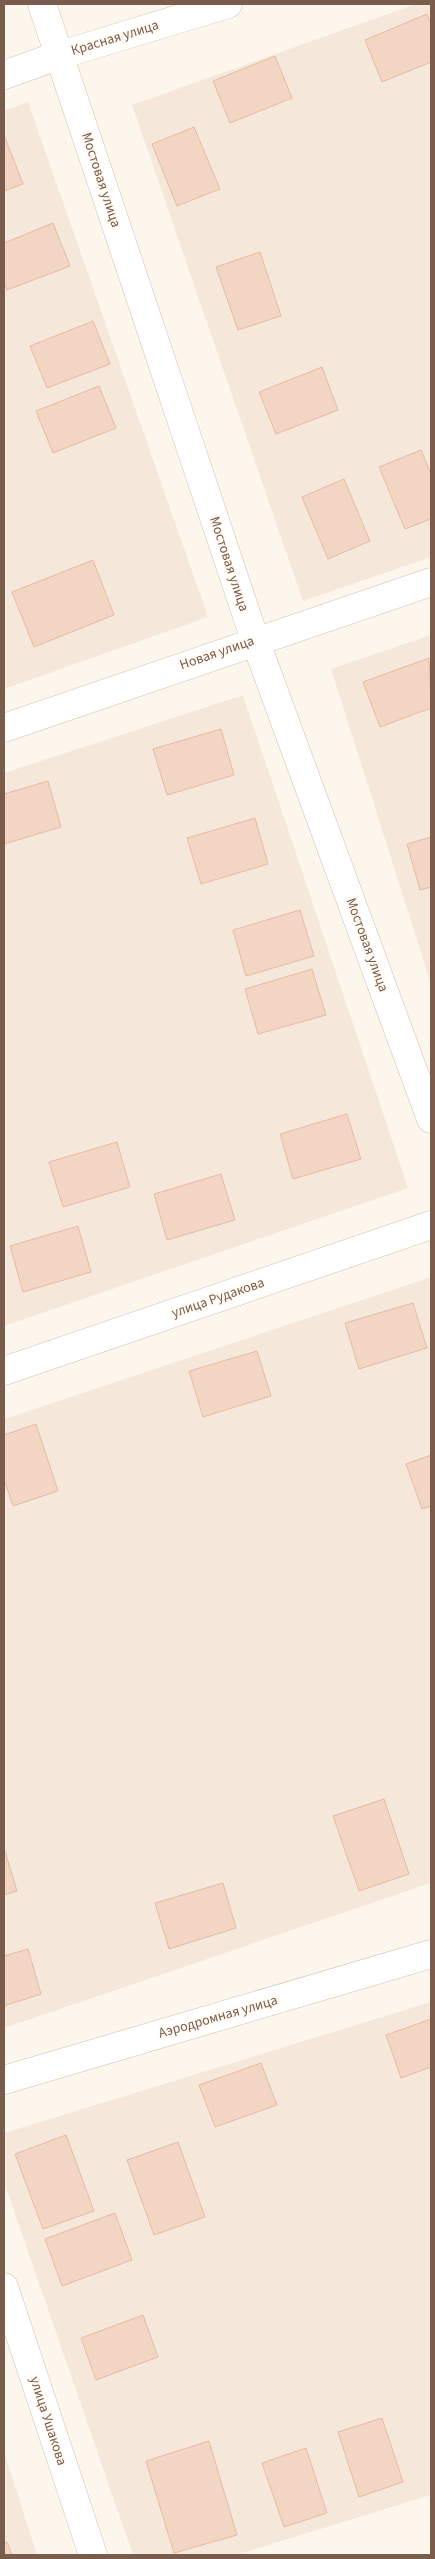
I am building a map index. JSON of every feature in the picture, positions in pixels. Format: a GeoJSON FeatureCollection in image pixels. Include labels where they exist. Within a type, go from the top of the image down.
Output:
{"type":"FeatureCollection","features":[{"type":"Feature","properties":{"kind":"street","name":"Мостовая улица"},"geometry":{"type":"LineString","coordinates":[[42,4],[255,640],[431,1119]]}},
{"type":"Feature","properties":{"kind":"street","name":"Красная улица"},"geometry":{"type":"LineString","coordinates":[[4,75],[60,55],[228,4]]}},
{"type":"Feature","properties":{"kind":"street","name":"Новая улица"},"geometry":{"type":"LineString","coordinates":[[4,728],[255,640],[431,582]]}},
{"type":"Feature","properties":{"kind":"street","name":"улица Рудакова"},"geometry":{"type":"LineString","coordinates":[[4,1371],[431,1225]]}},
{"type":"Feature","properties":{"kind":"street","name":"Аэродромная улица"},"geometry":{"type":"LineString","coordinates":[[4,2080],[431,1954]]}},
{"type":"Feature","properties":{"kind":"street","name":"улица Ушакова"},"geometry":{"type":"LineString","coordinates":[[4,2287],[93,2555]]}},
{"type":"Feature","properties":{"kind":"shaded area"},"geometry":{"type":"Polygon","coordinates":[[[416,4],[431,4],[431,557],[303,601],[132,105],[416,4]]]}},
{"type":"Feature","properties":{"kind":"shaded area"},"geometry":{"type":"Polygon","coordinates":[[[28,102],[208,617],[4,689],[4,111],[28,102]]]}},
{"type":"Feature","properties":{"kind":"shaded area"},"geometry":{"type":"Polygon","coordinates":[[[431,635],[431,984],[331,669],[431,635]]]}},
{"type":"Feature","properties":{"kind":"shaded area"},"geometry":{"type":"Polygon","coordinates":[[[243,695],[408,1188],[4,1326],[4,773],[243,695]]]}},
{"type":"Feature","properties":{"kind":"shaded area"},"geometry":{"type":"Polygon","coordinates":[[[431,1277],[431,1883],[4,2028],[4,1419],[431,1277]]]}},
{"type":"Feature","properties":{"kind":"shaded area"},"geometry":{"type":"Polygon","coordinates":[[[431,2002],[431,2495],[236,2555],[133,2555],[4,2182],[4,2133],[431,2002]]]}},
{"type":"Feature","properties":{"kind":"shaded area"},"geometry":{"type":"Polygon","coordinates":[[[4,2452],[37,2555],[4,2555],[4,2452]]]}},
{"type":"Feature","properties":{"kind":"building"},"geometry":{"type":"Polygon","coordinates":[[[427,14],[431,25],[431,62],[382,82],[365,40],[427,14]]]}},
{"type":"Feature","properties":{"kind":"building"},"geometry":{"type":"Polygon","coordinates":[[[275,56],[292,98],[230,123],[213,81],[275,56]]]}},
{"type":"Feature","properties":{"kind":"building"},"geometry":{"type":"Polygon","coordinates":[[[194,127],[220,189],[177,206],[152,144],[194,127]]]}},
{"type":"Feature","properties":{"kind":"building"},"geometry":{"type":"Polygon","coordinates":[[[4,135],[23,184],[4,191],[4,135]]]}},
{"type":"Feature","properties":{"kind":"building"},"geometry":{"type":"Polygon","coordinates":[[[53,223],[70,266],[7,290],[4,282],[4,243],[53,223]]]}},
{"type":"Feature","properties":{"kind":"building"},"geometry":{"type":"Polygon","coordinates":[[[260,252],[281,316],[238,330],[216,267],[260,252]]]}},
{"type":"Feature","properties":{"kind":"building"},"geometry":{"type":"Polygon","coordinates":[[[93,321],[110,364],[47,388],[30,346],[93,321]]]}},
{"type":"Feature","properties":{"kind":"building"},"geometry":{"type":"Polygon","coordinates":[[[322,367],[338,410],[276,434],[259,392],[322,367]]]}},
{"type":"Feature","properties":{"kind":"building"},"geometry":{"type":"Polygon","coordinates":[[[99,386],[116,428],[53,453],[36,411],[99,386]]]}},
{"type":"Feature","properties":{"kind":"building"},"geometry":{"type":"Polygon","coordinates":[[[421,450],[431,474],[431,519],[405,529],[379,467],[421,450]]]}},
{"type":"Feature","properties":{"kind":"building"},"geometry":{"type":"Polygon","coordinates":[[[344,479],[370,541],[328,559],[302,497],[344,479]]]}},
{"type":"Feature","properties":{"kind":"building"},"geometry":{"type":"Polygon","coordinates":[[[93,560],[114,615],[34,647],[12,592],[93,560]]]}},
{"type":"Feature","properties":{"kind":"building"},"geometry":{"type":"Polygon","coordinates":[[[429,658],[431,708],[380,727],[363,682],[429,658]]]}},
{"type":"Feature","properties":{"kind":"building"},"geometry":{"type":"Polygon","coordinates":[[[221,729],[234,775],[167,795],[153,749],[221,729]]]}},
{"type":"Feature","properties":{"kind":"building"},"geometry":{"type":"Polygon","coordinates":[[[48,781],[61,827],[4,844],[4,794],[48,781]]]}},
{"type":"Feature","properties":{"kind":"building"},"geometry":{"type":"Polygon","coordinates":[[[255,818],[268,864],[201,884],[187,838],[255,818]]]}},
{"type":"Feature","properties":{"kind":"building"},"geometry":{"type":"Polygon","coordinates":[[[431,837],[431,887],[420,890],[407,844],[431,837]]]}},
{"type":"Feature","properties":{"kind":"building"},"geometry":{"type":"Polygon","coordinates":[[[300,910],[314,956],[246,976],[233,930],[300,910]]]}},
{"type":"Feature","properties":{"kind":"building"},"geometry":{"type":"Polygon","coordinates":[[[312,969],[326,1015],[258,1034],[245,989],[312,969]]]}},
{"type":"Feature","properties":{"kind":"building"},"geometry":{"type":"Polygon","coordinates":[[[347,1114],[361,1159],[293,1179],[280,1134],[347,1114]]]}},
{"type":"Feature","properties":{"kind":"building"},"geometry":{"type":"Polygon","coordinates":[[[117,1142],[130,1187],[63,1207],[49,1162],[117,1142]]]}},
{"type":"Feature","properties":{"kind":"building"},"geometry":{"type":"Polygon","coordinates":[[[221,1174],[235,1220],[167,1240],[154,1194],[221,1174]]]}},
{"type":"Feature","properties":{"kind":"building"},"geometry":{"type":"Polygon","coordinates":[[[78,1226],[91,1272],[23,1292],[10,1246],[78,1226]]]}},
{"type":"Feature","properties":{"kind":"building"},"geometry":{"type":"Polygon","coordinates":[[[413,1303],[427,1348],[359,1369],[345,1323],[413,1303]]]}},
{"type":"Feature","properties":{"kind":"building"},"geometry":{"type":"Polygon","coordinates":[[[257,1351],[271,1396],[203,1417],[189,1371],[257,1351]]]}},
{"type":"Feature","properties":{"kind":"building"},"geometry":{"type":"Polygon","coordinates":[[[36,1424],[58,1491],[13,1506],[4,1479],[4,1435],[36,1424]]]}},
{"type":"Feature","properties":{"kind":"building"},"geometry":{"type":"Polygon","coordinates":[[[431,1455],[431,1506],[422,1509],[406,1464],[431,1455]]]}},
{"type":"Feature","properties":{"kind":"building"},"geometry":{"type":"Polygon","coordinates":[[[384,1799],[409,1874],[359,1891],[333,1816],[384,1799]]]}},
{"type":"Feature","properties":{"kind":"building"},"geometry":{"type":"Polygon","coordinates":[[[4,1848],[17,1891],[4,1895],[4,1848]]]}},
{"type":"Feature","properties":{"kind":"building"},"geometry":{"type":"Polygon","coordinates":[[[223,1883],[236,1928],[169,1949],[155,1903],[223,1883]]]}},
{"type":"Feature","properties":{"kind":"building"},"geometry":{"type":"Polygon","coordinates":[[[28,1949],[41,1994],[4,2006],[4,1956],[28,1949]]]}},
{"type":"Feature","properties":{"kind":"building"},"geometry":{"type":"Polygon","coordinates":[[[431,2019],[431,2067],[401,2078],[386,2035],[431,2019]]]}},
{"type":"Feature","properties":{"kind":"building"},"geometry":{"type":"Polygon","coordinates":[[[261,2063],[277,2105],[215,2127],[199,2085],[261,2063]]]}},
{"type":"Feature","properties":{"kind":"building"},"geometry":{"type":"Polygon","coordinates":[[[66,2135],[94,2211],[43,2229],[15,2154],[66,2135]]]}},
{"type":"Feature","properties":{"kind":"building"},"geometry":{"type":"Polygon","coordinates":[[[178,2142],[205,2217],[154,2235],[127,2160],[178,2142]]]}},
{"type":"Feature","properties":{"kind":"building"},"geometry":{"type":"Polygon","coordinates":[[[115,2213],[132,2260],[62,2286],[45,2239],[115,2213]]]}},
{"type":"Feature","properties":{"kind":"building"},"geometry":{"type":"Polygon","coordinates":[[[143,2315],[158,2357],[96,2380],[81,2338],[143,2315]]]}},
{"type":"Feature","properties":{"kind":"building"},"geometry":{"type":"Polygon","coordinates":[[[382,2418],[403,2482],[359,2497],[338,2432],[382,2418]]]}},
{"type":"Feature","properties":{"kind":"building"},"geometry":{"type":"Polygon","coordinates":[[[209,2441],[237,2535],[174,2553],[146,2461],[209,2441]]]}},
{"type":"Feature","properties":{"kind":"building"},"geometry":{"type":"Polygon","coordinates":[[[306,2448],[327,2513],[284,2527],[262,2463],[306,2448]]]}},
{"type":"Feature","properties":{"kind":"building"},"geometry":{"type":"Polygon","coordinates":[[[7,2542],[12,2555],[4,2555],[4,2543],[7,2542]]]}}]}
